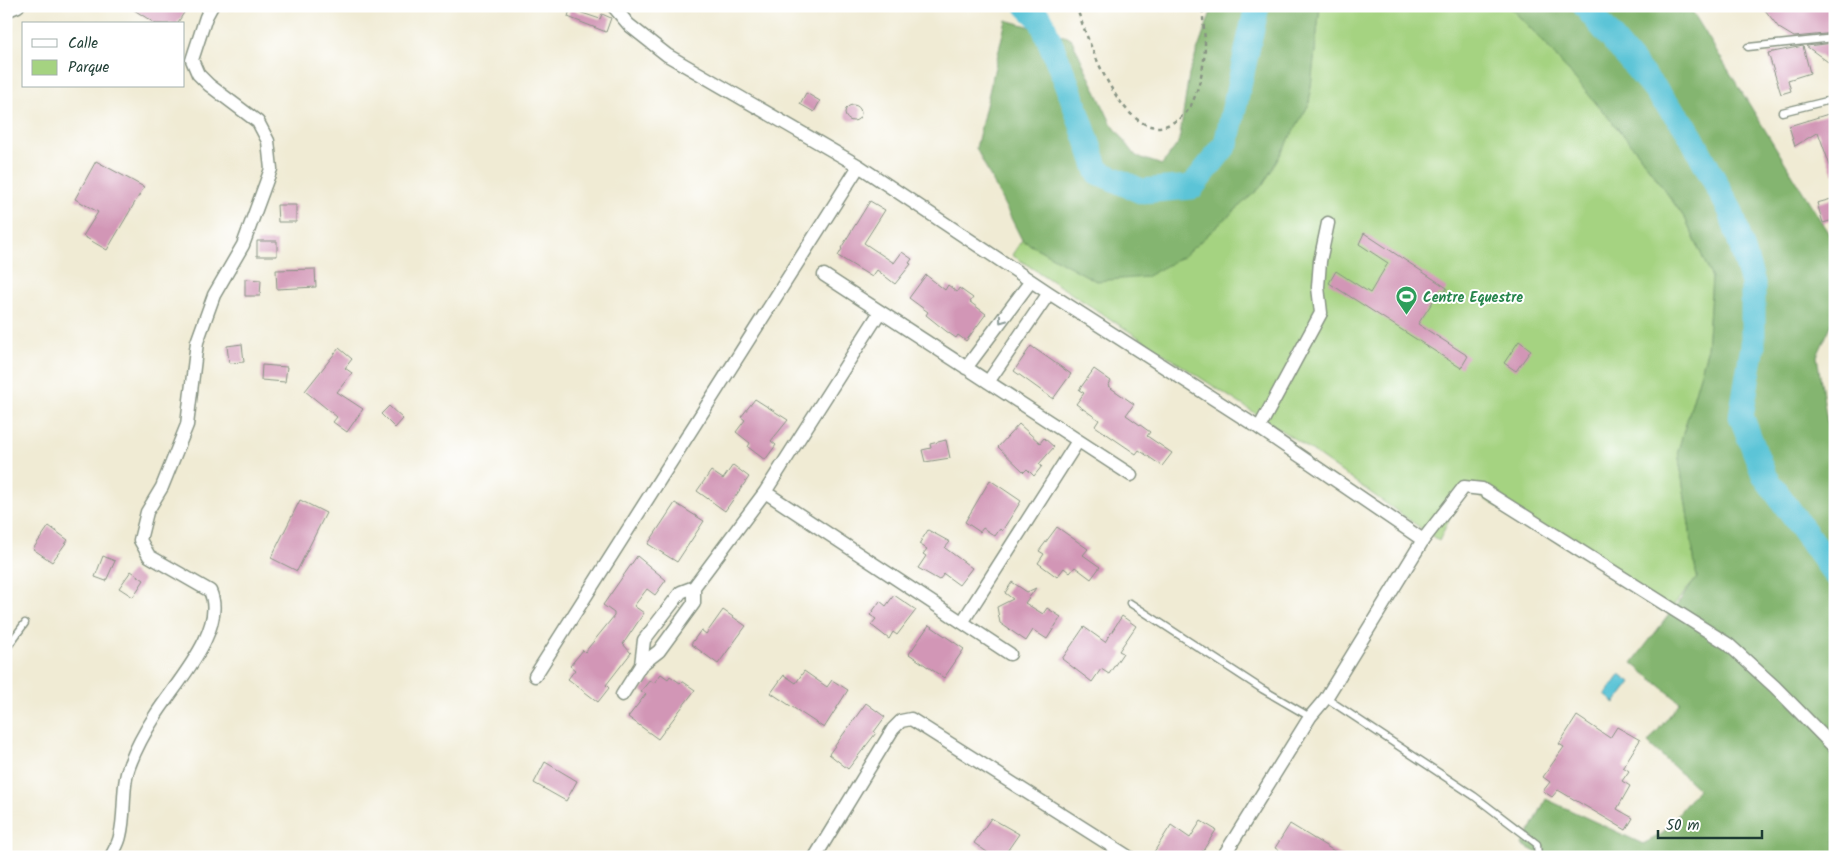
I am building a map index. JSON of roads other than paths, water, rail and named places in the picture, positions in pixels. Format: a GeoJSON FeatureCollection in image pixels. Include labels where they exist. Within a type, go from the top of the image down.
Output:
{"type":"FeatureCollection","features":[{"type":"Feature","properties":{"kind":"street"},"geometry":{"type":"LineString","coordinates":[[6,11],[18,6]]}},
{"type":"Feature","properties":{"kind":"street"},"geometry":{"type":"LineString","coordinates":[[111,857],[120,837],[129,764],[155,716],[183,678],[202,645],[214,614],[215,601],[210,591],[149,556],[140,540],[147,512],[162,487],[187,425],[197,342],[214,295],[243,245],[271,169],[268,141],[258,122],[209,85],[198,74],[192,60],[206,17],[212,6]]}},
{"type":"Feature","properties":{"kind":"street"},"geometry":{"type":"LineString","coordinates":[[613,6],[629,25],[667,55],[859,166],[1030,281],[1259,428],[1423,540]]}},
{"type":"Feature","properties":{"kind":"street"},"geometry":{"type":"LineString","coordinates":[[535,676],[859,166]]}},
{"type":"Feature","properties":{"kind":"street"},"geometry":{"type":"LineString","coordinates":[[1259,428],[1321,313],[1318,287],[1320,261],[1328,223]]}},
{"type":"Feature","properties":{"kind":"street"},"geometry":{"type":"LineString","coordinates":[[824,275],[1131,475]]}},
{"type":"Feature","properties":{"kind":"street"},"geometry":{"type":"LineString","coordinates":[[966,368],[1030,281]]}},
{"type":"Feature","properties":{"kind":"street"},"geometry":{"type":"LineString","coordinates":[[988,382],[1049,293]]}},
{"type":"Feature","properties":{"kind":"street"},"geometry":{"type":"LineString","coordinates":[[641,665],[644,640],[681,592],[694,587],[766,492],[880,312]]}},
{"type":"Feature","properties":{"kind":"street"},"geometry":{"type":"LineString","coordinates":[[963,621],[1078,441]]}},
{"type":"Feature","properties":{"kind":"street"},"geometry":{"type":"LineString","coordinates":[[1223,857],[1310,717],[1326,698],[1423,540],[1464,487],[1482,489],[1728,644],[1775,687],[1835,748]]}},
{"type":"Feature","properties":{"kind":"street"},"geometry":{"type":"LineString","coordinates":[[766,492],[1010,654]]}},
{"type":"Feature","properties":{"kind":"street"},"geometry":{"type":"LineString","coordinates":[[622,695],[641,665],[659,651],[694,602],[694,587]]}},
{"type":"Feature","properties":{"kind":"street"},"geometry":{"type":"LineString","coordinates":[[815,857],[893,729],[901,721],[911,719],[1129,857]]}},
{"type":"Feature","properties":{"kind":"lane"},"geometry":{"type":"LineString","coordinates":[[1748,47],[1835,38]]}},
{"type":"Feature","properties":{"kind":"lane"},"geometry":{"type":"LineString","coordinates":[[1782,112],[1835,100]]}},
{"type":"Feature","properties":{"kind":"lane"},"geometry":{"type":"LineString","coordinates":[[1130,603],[1262,689],[1310,717]]}},
{"type":"Feature","properties":{"kind":"lane"},"geometry":{"type":"LineString","coordinates":[[6,649],[25,623]]}},
{"type":"Feature","properties":{"kind":"lane"},"geometry":{"type":"LineString","coordinates":[[1326,698],[1474,796],[1536,844],[1538,857]]}},
{"type":"Feature","properties":{"kind":"water"},"geometry":{"type":"Polygon","coordinates":[[[1620,674],[1631,682],[1615,703],[1605,695],[1620,674]]]}},
{"type":"Feature","properties":{"kind":"waterway"},"geometry":{"type":"LineString","coordinates":[[1027,6],[1041,20],[1068,86],[1098,172],[1141,191],[1192,187],[1226,144],[1257,6]]}},
{"type":"Feature","properties":{"kind":"waterway"},"geometry":{"type":"LineString","coordinates":[[1585,6],[1686,127],[1731,212],[1753,283],[1753,346],[1741,416],[1764,475],[1835,574]]}},
{"type":"Feature","properties":{"kind":"place","name":"Centre Equestre"},"geometry":{"type":"Point","coordinates":[1407,316]}}]}
